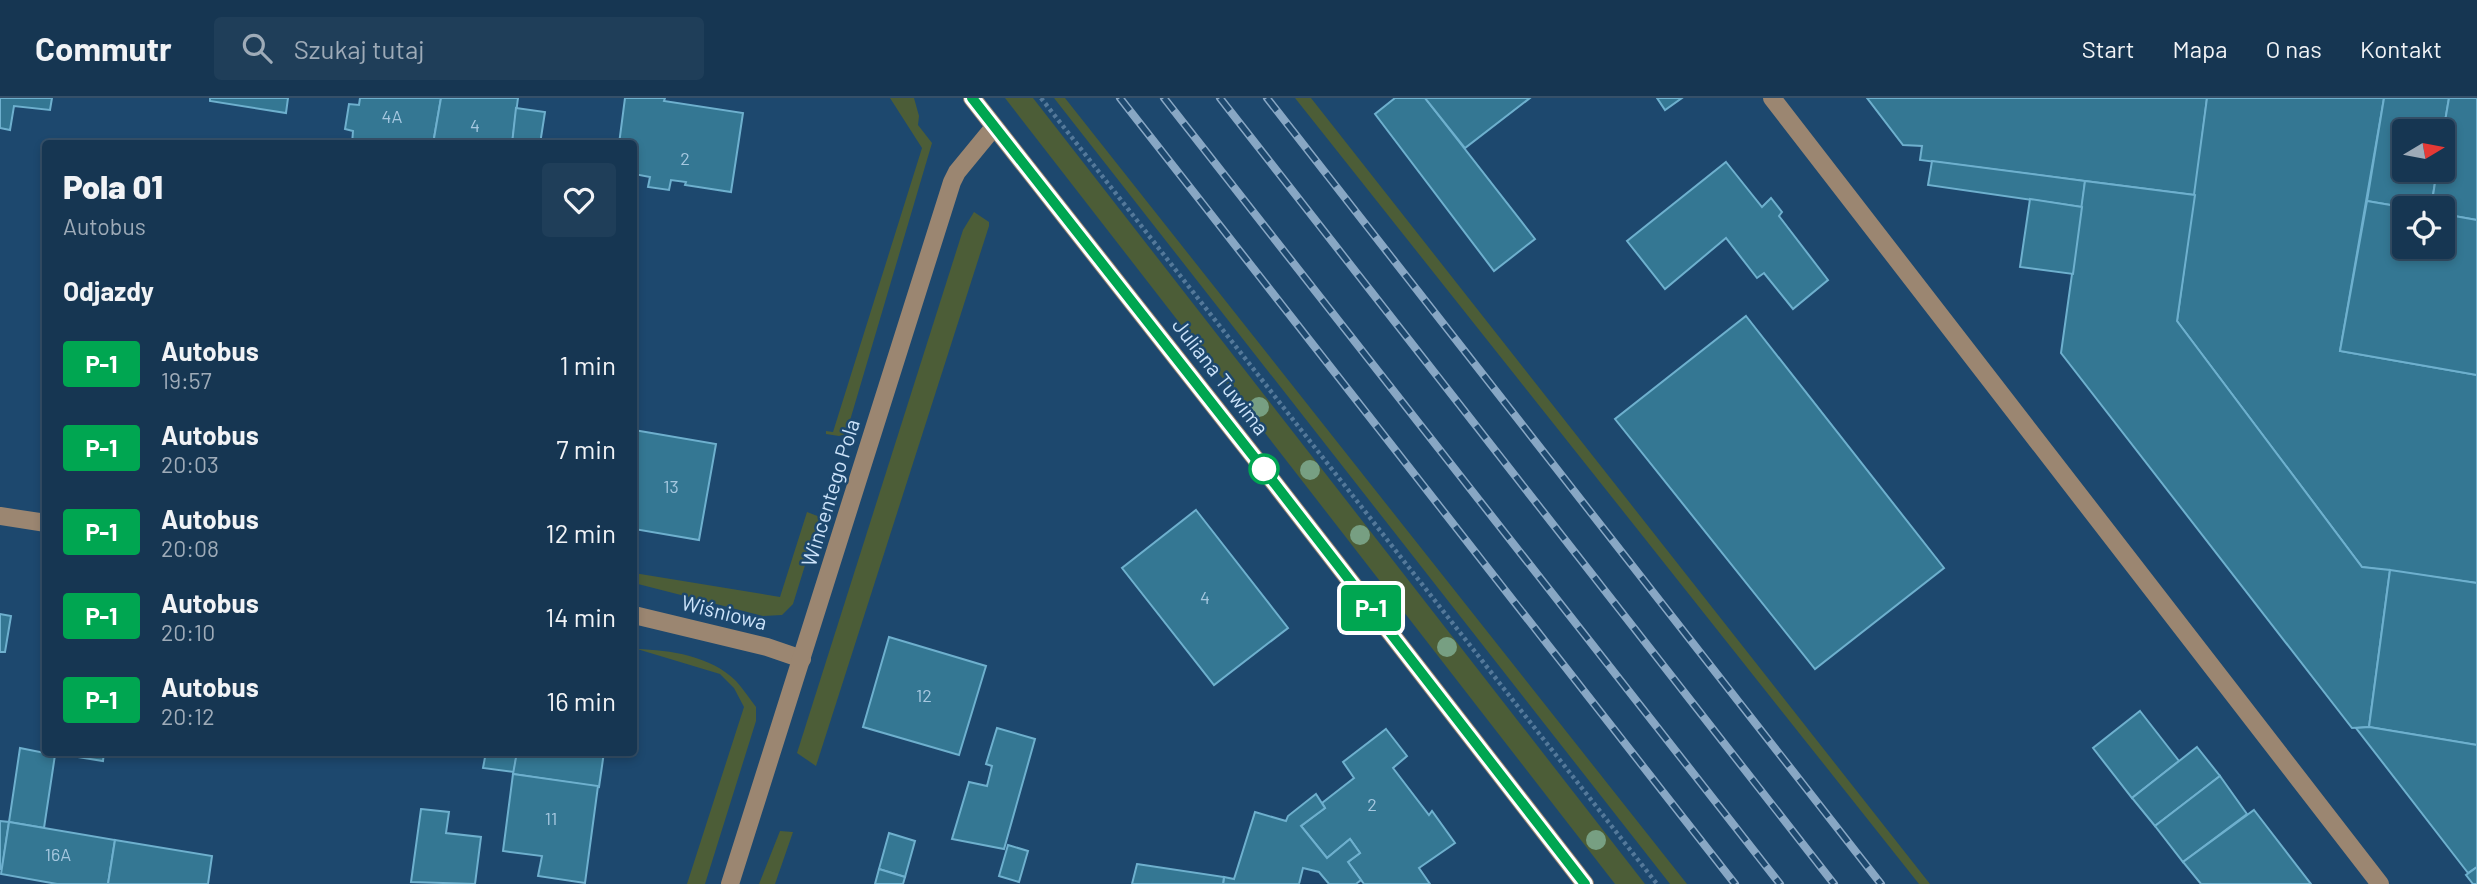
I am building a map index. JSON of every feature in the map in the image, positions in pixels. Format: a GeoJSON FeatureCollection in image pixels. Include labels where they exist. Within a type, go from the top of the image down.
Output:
{"type":"FeatureCollection","features":[{"type":"Feature","properties":{"kind":"street","name":"Juliana Tuwima"},"geometry":{"type":"LineString","coordinates":[[972,98],[1585,884]]}},
{"type":"Feature","properties":{"kind":"street"},"geometry":{"type":"LineString","coordinates":[[1772,98],[2380,884]]}},
{"type":"Feature","properties":{"kind":"street","name":"Wincentego Pola"},"geometry":{"type":"LineString","coordinates":[[730,884],[953,181],[957,172],[994,127]]}},
{"type":"Feature","properties":{"kind":"street"},"geometry":{"type":"LineString","coordinates":[[0,516],[42,522]]}},
{"type":"Feature","properties":{"kind":"street","name":"Wiśniowa"},"geometry":{"type":"LineString","coordinates":[[637,616],[767,647],[802,659]]}},
{"type":"Feature","properties":{"kind":"path"},"geometry":{"type":"LineString","coordinates":[[1041,98],[1657,884]]}},
{"type":"Feature","properties":{"kind":"green space"},"geometry":{"type":"Polygon","coordinates":[[[890,98],[914,98],[919,116],[918,125],[932,143],[846,434],[826,434],[826,431],[833,432],[922,148],[890,98]]]}},
{"type":"Feature","properties":{"kind":"green space"},"geometry":{"type":"Polygon","coordinates":[[[1005,98],[1033,98],[1645,884],[1615,884],[1005,98]]]}},
{"type":"Feature","properties":{"kind":"green space"},"geometry":{"type":"Polygon","coordinates":[[[1054,98],[1065,98],[1687,884],[1670,884],[1054,98]]]}},
{"type":"Feature","properties":{"kind":"green space"},"geometry":{"type":"Polygon","coordinates":[[[1295,98],[1311,98],[1930,884],[1919,884],[1295,98]]]}},
{"type":"Feature","properties":{"kind":"green space"},"geometry":{"type":"Polygon","coordinates":[[[974,212],[989,222],[989,226],[816,766],[797,753],[963,230],[974,212]]]}},
{"type":"Feature","properties":{"kind":"green space"},"geometry":{"type":"Polygon","coordinates":[[[807,512],[820,517],[793,604],[782,615],[763,616],[637,584],[637,573],[780,597],[807,512]]]}},
{"type":"Feature","properties":{"kind":"green space"},"geometry":{"type":"Polygon","coordinates":[[[637,649],[690,656],[715,666],[736,681],[756,707],[756,721],[705,884],[687,884],[744,707],[734,688],[720,674],[637,649]]]}},
{"type":"Feature","properties":{"kind":"green space"},"geometry":{"type":"Polygon","coordinates":[[[780,831],[793,832],[775,884],[759,884],[780,831]]]}},
{"type":"Feature","properties":{"kind":"building"},"geometry":{"type":"Polygon","coordinates":[[[0,98],[52,98],[50,110],[14,106],[10,130],[0,128],[0,98]]]}},
{"type":"Feature","properties":{"kind":"building"},"geometry":{"type":"Polygon","coordinates":[[[210,98],[288,98],[286,113],[210,101],[210,98]]]}},
{"type":"Feature","properties":{"kind":"building"},"geometry":{"type":"Polygon","coordinates":[[[360,98],[441,98],[434,140],[352,140],[353,131],[345,129],[349,104],[359,105],[360,98]]]}},
{"type":"Feature","properties":{"kind":"building"},"geometry":{"type":"Polygon","coordinates":[[[441,98],[518,98],[513,140],[434,140],[441,98]]]}},
{"type":"Feature","properties":{"kind":"building"},"geometry":{"type":"Polygon","coordinates":[[[625,98],[665,98],[664,101],[743,113],[731,192],[685,185],[686,182],[671,180],[669,190],[648,187],[650,177],[637,175],[637,140],[620,140],[625,98]]]}},
{"type":"Feature","properties":{"kind":"building"},"geometry":{"type":"Polygon","coordinates":[[[1395,98],[1425,98],[1535,239],[1494,271],[1375,114],[1395,98]]]}},
{"type":"Feature","properties":{"kind":"building"},"geometry":{"type":"Polygon","coordinates":[[[1425,98],[1530,98],[1465,148],[1425,98]]]}},
{"type":"Feature","properties":{"kind":"building"},"geometry":{"type":"Polygon","coordinates":[[[1657,98],[1682,98],[1665,110],[1657,98]]]}},
{"type":"Feature","properties":{"kind":"building"},"geometry":{"type":"Polygon","coordinates":[[[1867,98],[2207,98],[2195,195],[1920,160],[1922,146],[1903,145],[1867,98]]]}},
{"type":"Feature","properties":{"kind":"building"},"geometry":{"type":"Polygon","coordinates":[[[2207,98],[2384,98],[2340,351],[2477,375],[2477,583],[2362,567],[2177,321],[2207,98]]]}},
{"type":"Feature","properties":{"kind":"building"},"geometry":{"type":"Polygon","coordinates":[[[2384,98],[2449,98],[2445,119],[2392,119],[2392,182],[2435,182],[2433,196],[2392,196],[2392,205],[2367,201],[2384,98]]]}},
{"type":"Feature","properties":{"kind":"building"},"geometry":{"type":"Polygon","coordinates":[[[2449,98],[2477,98],[2477,220],[2455,216],[2455,196],[2433,196],[2435,182],[2455,182],[2455,119],[2445,119],[2449,98]]]}},
{"type":"Feature","properties":{"kind":"building"},"geometry":{"type":"Polygon","coordinates":[[[516,108],[545,112],[541,140],[512,140],[516,108]]]}},
{"type":"Feature","properties":{"kind":"building"},"geometry":{"type":"Polygon","coordinates":[[[1932,161],[2085,181],[2082,207],[1928,185],[1932,161]]]}},
{"type":"Feature","properties":{"kind":"building"},"geometry":{"type":"Polygon","coordinates":[[[1726,162],[1762,207],[1771,198],[1782,212],[1779,216],[1828,280],[1793,309],[1764,273],[1757,278],[1726,238],[1665,289],[1627,241],[1726,162]]]}},
{"type":"Feature","properties":{"kind":"building"},"geometry":{"type":"Polygon","coordinates":[[[2085,181],[2195,195],[2177,321],[2362,567],[2390,570],[2369,727],[2352,728],[2061,353],[2085,181]]]}},
{"type":"Feature","properties":{"kind":"building"},"geometry":{"type":"Polygon","coordinates":[[[2030,199],[2082,207],[2073,274],[2020,267],[2030,199]]]}},
{"type":"Feature","properties":{"kind":"building"},"geometry":{"type":"Polygon","coordinates":[[[2367,201],[2392,205],[2392,259],[2455,259],[2455,216],[2477,220],[2477,375],[2340,351],[2367,201]]]}},
{"type":"Feature","properties":{"kind":"building"},"geometry":{"type":"Polygon","coordinates":[[[1746,316],[1944,568],[1815,669],[1615,419],[1746,316]]]}},
{"type":"Feature","properties":{"kind":"building"},"geometry":{"type":"Polygon","coordinates":[[[637,431],[716,444],[699,540],[637,530],[637,431]]]}},
{"type":"Feature","properties":{"kind":"building"},"geometry":{"type":"Polygon","coordinates":[[[1196,510],[1288,628],[1214,685],[1122,568],[1196,510]]]}},
{"type":"Feature","properties":{"kind":"building"},"geometry":{"type":"Polygon","coordinates":[[[2390,570],[2477,583],[2477,745],[2369,727],[2390,570]]]}},
{"type":"Feature","properties":{"kind":"building"},"geometry":{"type":"Polygon","coordinates":[[[0,614],[11,616],[5,652],[0,652],[0,614]]]}},
{"type":"Feature","properties":{"kind":"building"},"geometry":{"type":"Polygon","coordinates":[[[889,637],[986,666],[959,755],[863,727],[889,637]]]}},
{"type":"Feature","properties":{"kind":"building"},"geometry":{"type":"Polygon","coordinates":[[[2140,711],[2179,761],[2132,798],[2093,748],[2140,711]]]}},
{"type":"Feature","properties":{"kind":"building"},"geometry":{"type":"Polygon","coordinates":[[[2369,727],[2477,745],[2477,867],[2468,873],[2356,728],[2369,727]]]}},
{"type":"Feature","properties":{"kind":"building"},"geometry":{"type":"Polygon","coordinates":[[[997,728],[1035,739],[1004,849],[952,839],[969,782],[987,786],[992,766],[986,764],[997,728]]]}},
{"type":"Feature","properties":{"kind":"building"},"geometry":{"type":"Polygon","coordinates":[[[1386,729],[1407,756],[1393,768],[1429,815],[1432,811],[1455,843],[1419,868],[1430,884],[1364,884],[1348,862],[1360,853],[1350,839],[1327,858],[1301,826],[1325,808],[1322,803],[1354,778],[1343,762],[1386,729]]]}},
{"type":"Feature","properties":{"kind":"building"},"geometry":{"type":"Polygon","coordinates":[[[2197,747],[2220,776],[2155,826],[2132,798],[2197,747]]]}},
{"type":"Feature","properties":{"kind":"building"},"geometry":{"type":"Polygon","coordinates":[[[20,748],[42,752],[42,756],[55,756],[44,828],[9,822],[20,748]]]}},
{"type":"Feature","properties":{"kind":"building"},"geometry":{"type":"Polygon","coordinates":[[[71,756],[104,756],[103,761],[71,756]]]}},
{"type":"Feature","properties":{"kind":"building"},"geometry":{"type":"Polygon","coordinates":[[[485,756],[516,756],[514,772],[483,768],[485,756]]]}},
{"type":"Feature","properties":{"kind":"building"},"geometry":{"type":"Polygon","coordinates":[[[516,756],[603,756],[599,787],[513,774],[516,756]]]}},
{"type":"Feature","properties":{"kind":"building"},"geometry":{"type":"Polygon","coordinates":[[[513,774],[598,786],[585,883],[538,876],[542,856],[503,851],[513,774]]]}},
{"type":"Feature","properties":{"kind":"building"},"geometry":{"type":"Polygon","coordinates":[[[2220,776],[2247,814],[2183,862],[2155,826],[2220,776]]]}},
{"type":"Feature","properties":{"kind":"building"},"geometry":{"type":"Polygon","coordinates":[[[1316,794],[1325,808],[1301,826],[1327,858],[1350,839],[1360,853],[1348,862],[1361,880],[1356,884],[1329,884],[1319,872],[1303,868],[1299,884],[1223,884],[1224,877],[1234,879],[1255,812],[1286,821],[1288,816],[1316,794]]]}},
{"type":"Feature","properties":{"kind":"building"},"geometry":{"type":"Polygon","coordinates":[[[421,809],[449,812],[446,833],[481,837],[475,884],[411,882],[421,809]]]}},
{"type":"Feature","properties":{"kind":"building"},"geometry":{"type":"Polygon","coordinates":[[[2254,810],[2311,884],[2201,884],[2183,862],[2254,810]]]}},
{"type":"Feature","properties":{"kind":"building"},"geometry":{"type":"Polygon","coordinates":[[[0,821],[9,822],[2,869],[0,869],[0,821]]]}},
{"type":"Feature","properties":{"kind":"building"},"geometry":{"type":"Polygon","coordinates":[[[9,822],[115,840],[108,884],[57,884],[1,874],[9,822]]]}},
{"type":"Feature","properties":{"kind":"building"},"geometry":{"type":"Polygon","coordinates":[[[889,833],[915,841],[905,877],[879,869],[889,833]]]}},
{"type":"Feature","properties":{"kind":"building"},"geometry":{"type":"Polygon","coordinates":[[[115,840],[212,856],[208,884],[108,884],[115,840]]]}},
{"type":"Feature","properties":{"kind":"building"},"geometry":{"type":"Polygon","coordinates":[[[1008,845],[1028,851],[1019,882],[999,876],[1008,845]]]}},
{"type":"Feature","properties":{"kind":"building"},"geometry":{"type":"Polygon","coordinates":[[[1137,864],[1224,877],[1223,884],[1132,884],[1137,864]]]}},
{"type":"Feature","properties":{"kind":"building"},"geometry":{"type":"Polygon","coordinates":[[[2477,867],[2477,884],[2473,884],[2466,875],[2477,867]]]}},
{"type":"Feature","properties":{"kind":"building"},"geometry":{"type":"Polygon","coordinates":[[[879,869],[905,877],[903,884],[875,884],[879,869]]]}},
{"type":"Feature","properties":{"kind":"railway"},"geometry":{"type":"LineString","coordinates":[[1120,98],[1735,884]]}},
{"type":"Feature","properties":{"kind":"railway"},"geometry":{"type":"LineString","coordinates":[[1164,98],[1780,884]]}},
{"type":"Feature","properties":{"kind":"railway"},"geometry":{"type":"LineString","coordinates":[[1220,98],[1834,884]]}},
{"type":"Feature","properties":{"kind":"railway"},"geometry":{"type":"LineString","coordinates":[[1267,98],[1881,884]]}},
{"type":"Feature","properties":{"kind":"bus line","name":"P-1"},"geometry":{"type":"LineString","coordinates":[[972,98],[1585,884]]}}]}
